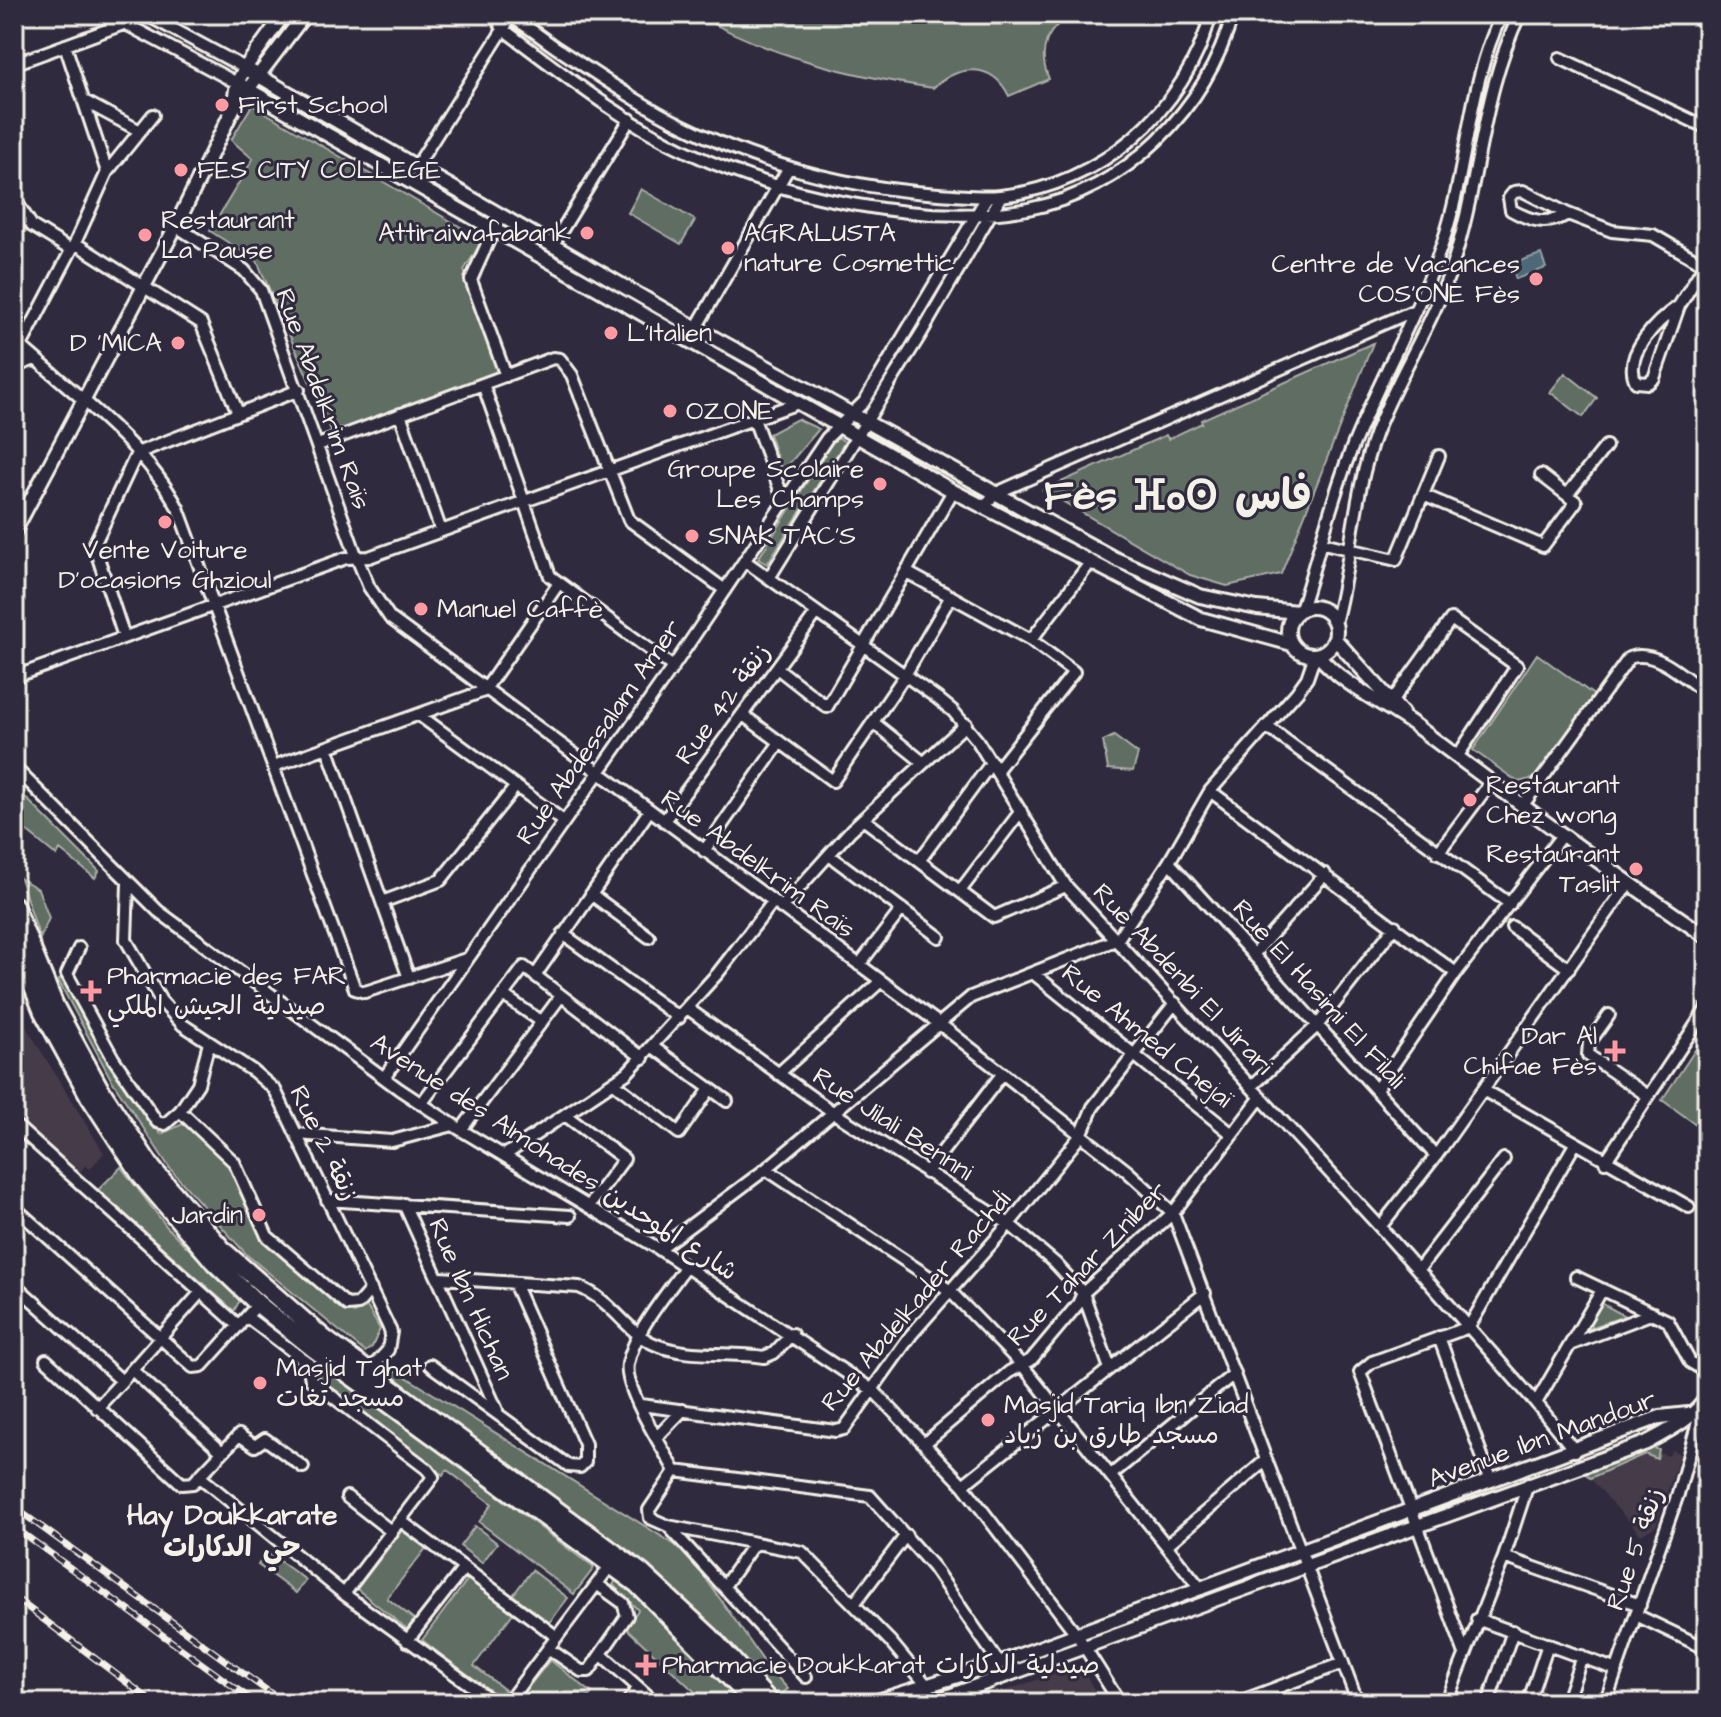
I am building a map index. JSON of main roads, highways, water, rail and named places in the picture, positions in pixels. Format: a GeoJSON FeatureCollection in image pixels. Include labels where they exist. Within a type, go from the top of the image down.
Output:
{"type":"FeatureCollection","features":[{"type":"Feature","properties":{"kind":"main road"},"geometry":{"type":"LineString","coordinates":[[14,905],[36,964],[78,1051],[152,1168],[188,1212],[255,1281],[295,1316],[618,1554],[709,1635],[771,1703]]}},
{"type":"Feature","properties":{"kind":"main road"},"geometry":{"type":"LineString","coordinates":[[14,941],[43,1012],[66,1057],[118,1142],[169,1212],[252,1311],[611,1565],[663,1607],[755,1703]]}},
{"type":"Feature","properties":{"kind":"water"},"geometry":{"type":"Polygon","coordinates":[[[1541,254],[1546,268],[1516,279],[1511,264],[1541,254]]]}},
{"type":"Feature","properties":{"kind":"railway"},"geometry":{"type":"LineString","coordinates":[[14,1507],[284,1703]]}},
{"type":"Feature","properties":{"kind":"railway"},"geometry":{"type":"LineString","coordinates":[[14,1527],[256,1703]]}},
{"type":"Feature","properties":{"kind":"railway"},"geometry":{"type":"LineString","coordinates":[[14,1597],[146,1697]]}},
{"type":"Feature","properties":{"kind":"place","name":"First School"},"geometry":{"type":"Point","coordinates":[222,105]}},
{"type":"Feature","properties":{"kind":"place","name":"FES CITY COLLEGE"},"geometry":{"type":"Point","coordinates":[181,170]}},
{"type":"Feature","properties":{"kind":"place","name":"Attiraiwafabank"},"geometry":{"type":"Point","coordinates":[587,233]}},
{"type":"Feature","properties":{"kind":"place","name":"Restaurant La Pause"},"geometry":{"type":"Point","coordinates":[145,235]}},
{"type":"Feature","properties":{"kind":"place","name":"AGRALUSTA nature Cosmettic"},"geometry":{"type":"Point","coordinates":[728,248]}},
{"type":"Feature","properties":{"kind":"place","name":"Centre de Vacances COS’ONE Fès"},"geometry":{"type":"Point","coordinates":[1536,279]}},
{"type":"Feature","properties":{"kind":"place","name":"L'Italien"},"geometry":{"type":"Point","coordinates":[611,333]}},
{"type":"Feature","properties":{"kind":"place","name":"D 'MICA"},"geometry":{"type":"Point","coordinates":[178,343]}},
{"type":"Feature","properties":{"kind":"place","name":"OZONE"},"geometry":{"type":"Point","coordinates":[670,411]}},
{"type":"Feature","properties":{"kind":"place","name":"Groupe Scolaire Les Champs"},"geometry":{"type":"Point","coordinates":[880,484]}},
{"type":"Feature","properties":{"kind":"place","name":"Vente Voiture D'ocasions Ghzioul"},"geometry":{"type":"Point","coordinates":[165,522]}},
{"type":"Feature","properties":{"kind":"place","name":"SNAK TAC'S"},"geometry":{"type":"Point","coordinates":[692,536]}},
{"type":"Feature","properties":{"kind":"place","name":"Manuel Caffè"},"geometry":{"type":"Point","coordinates":[421,609]}},
{"type":"Feature","properties":{"kind":"place","name":"Restaurant Chez wong"},"geometry":{"type":"Point","coordinates":[1470,800]}},
{"type":"Feature","properties":{"kind":"place","name":"Restaurant Taslit"},"geometry":{"type":"Point","coordinates":[1636,869]}},
{"type":"Feature","properties":{"kind":"place","name":"Pharmacie des FAR صيدلية الجيش الملكي"},"geometry":{"type":"Point","coordinates":[91,991]}},
{"type":"Feature","properties":{"kind":"place","name":"Dar Al Chifae Fès"},"geometry":{"type":"Point","coordinates":[1615,1051]}},
{"type":"Feature","properties":{"kind":"place","name":"Jardin"},"geometry":{"type":"Point","coordinates":[259,1215]}},
{"type":"Feature","properties":{"kind":"place","name":"Masjid Tghat مسجد تغات"},"geometry":{"type":"Point","coordinates":[260,1383]}},
{"type":"Feature","properties":{"kind":"place","name":"Masjid Tariq Ibn Ziad مسجد طارق بن زياد"},"geometry":{"type":"Point","coordinates":[988,1420]}},
{"type":"Feature","properties":{"kind":"place","name":"Pharmacie Doukkarat صيدلية الدكارات"},"geometry":{"type":"Point","coordinates":[646,1665]}},
{"type":"Feature","properties":{"kind":"district","name":"Fès ⴼⴰⵙ فاس"},"geometry":{"type":"Point","coordinates":[1178,497]}},
{"type":"Feature","properties":{"kind":"district","name":"Hay Doukkarate حي الدكارات"},"geometry":{"type":"Point","coordinates":[232,1531]}}]}
